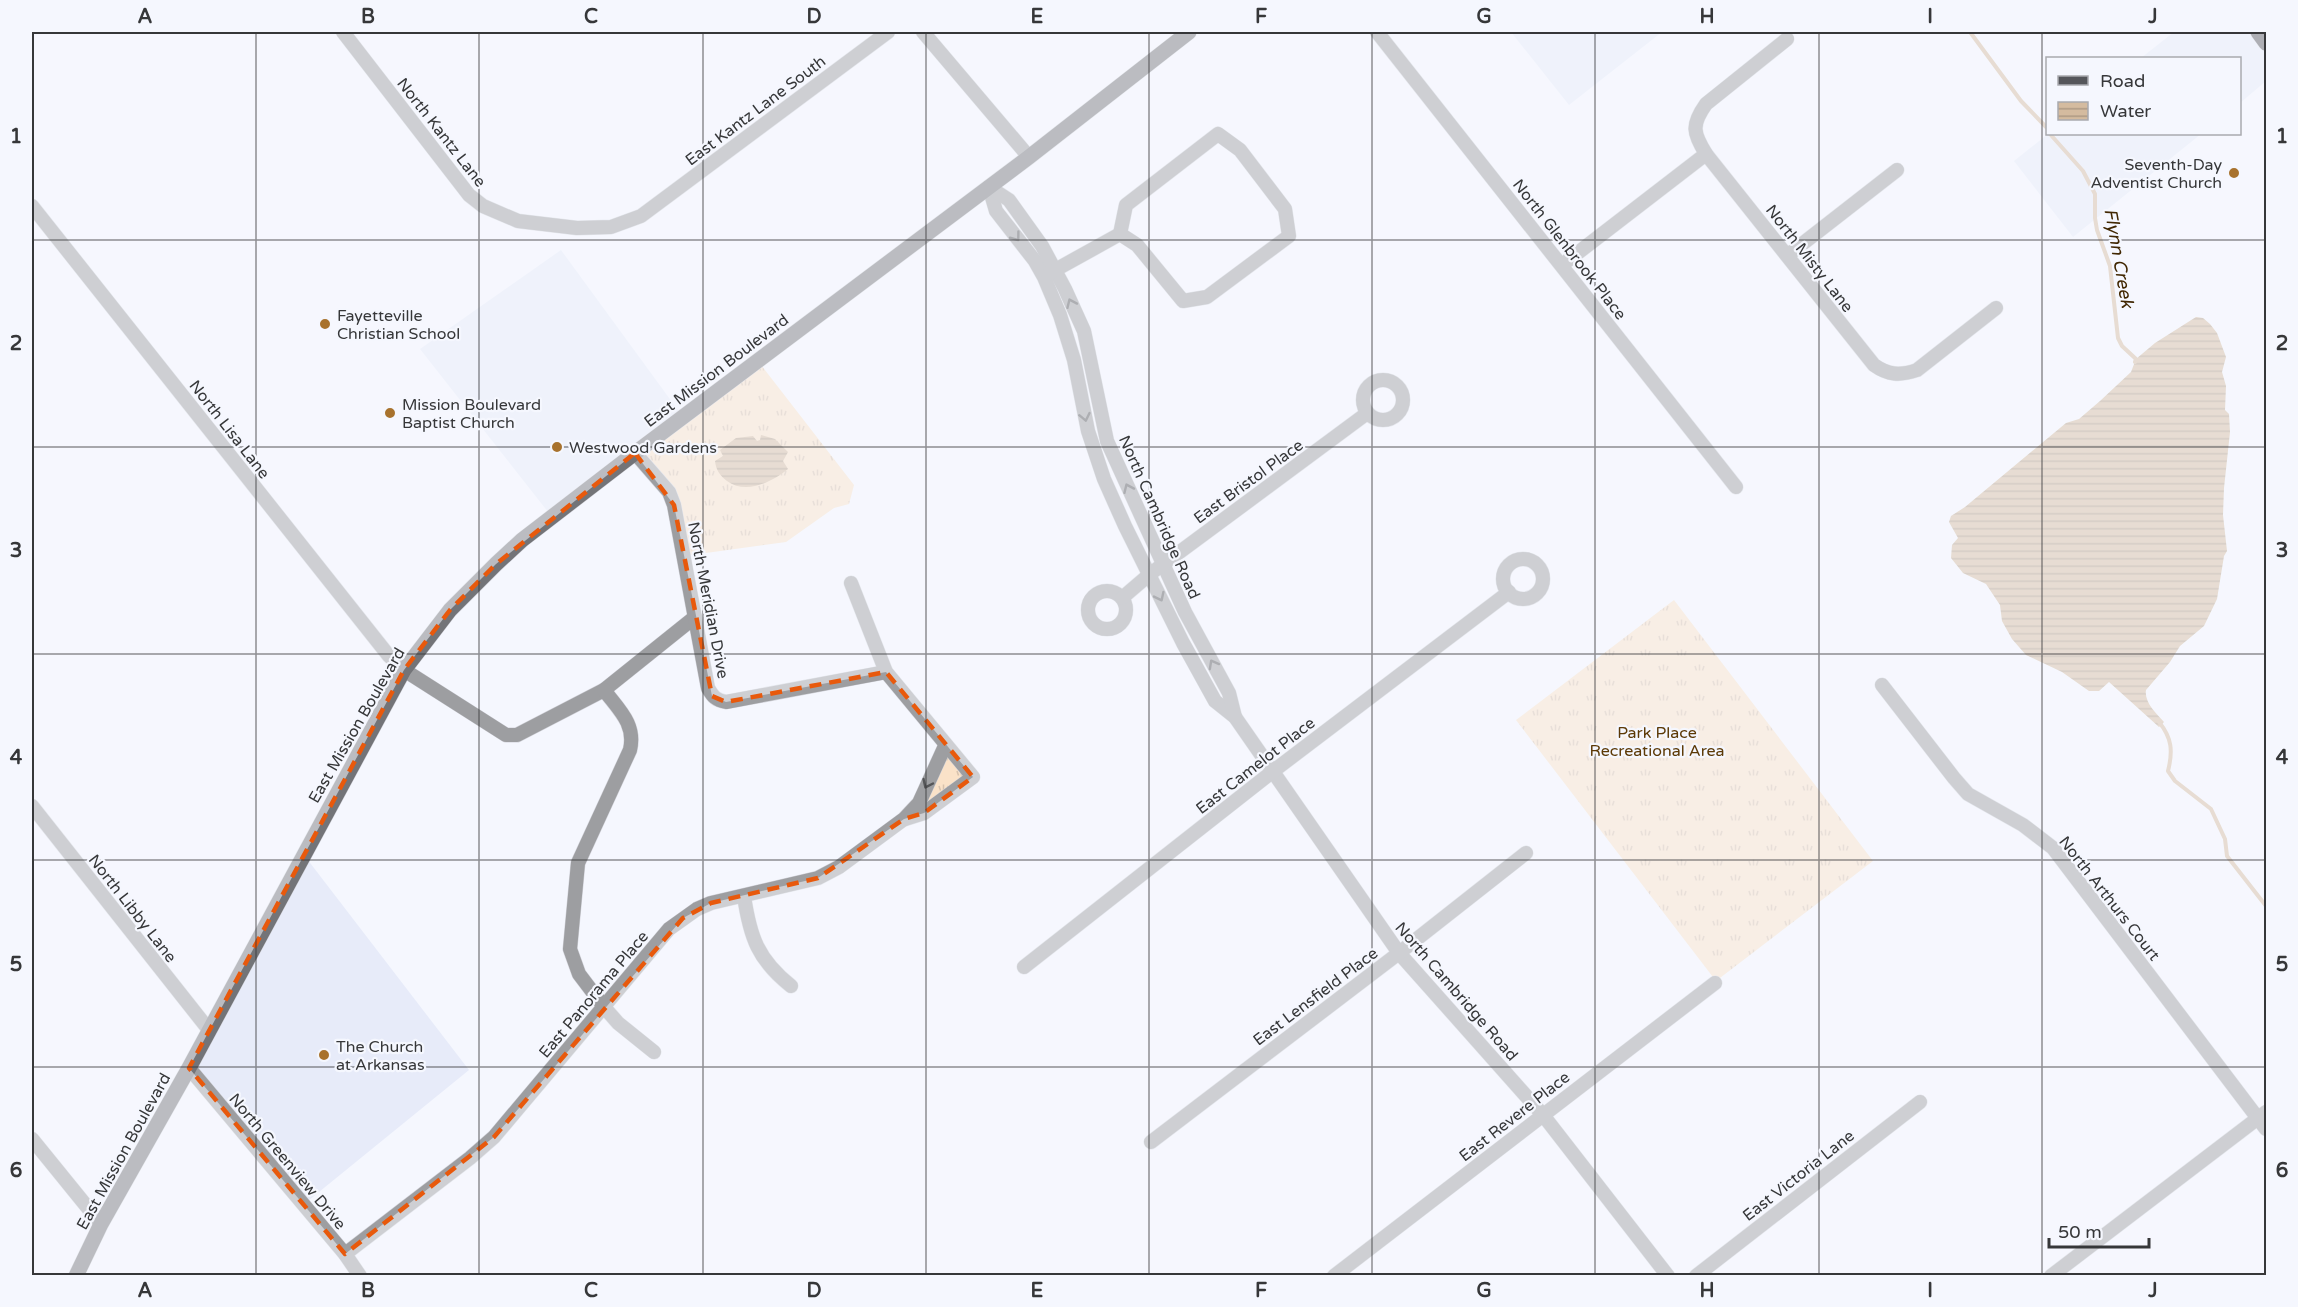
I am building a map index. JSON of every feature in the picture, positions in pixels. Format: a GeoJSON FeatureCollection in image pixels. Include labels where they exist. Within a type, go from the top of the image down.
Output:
{"type":"FeatureCollection","features":[{"type":"Feature","properties":{"kind":"main road","name":"East Mission Boulevard"},"geometry":{"type":"LineString","coordinates":[[76,1275],[101,1224],[210,1030],[404,670],[450,610],[522,540],[1029,157],[1189,32]]}},
{"type":"Feature","properties":{"kind":"main road"},"geometry":{"type":"LineString","coordinates":[[2258,32],[2266,43]]}},
{"type":"Feature","properties":{"kind":"street","name":"North Kantz Lane"},"geometry":{"type":"LineString","coordinates":[[343,32],[469,195],[483,206],[518,221],[577,228],[611,227],[641,216]]}},
{"type":"Feature","properties":{"kind":"street","name":"East Kantz Lane South"},"geometry":{"type":"LineString","coordinates":[[641,216],[888,32]]}},
{"type":"Feature","properties":{"kind":"street"},"geometry":{"type":"LineString","coordinates":[[922,32],[1029,157]]}},
{"type":"Feature","properties":{"kind":"street","name":"North Glenbrook Place"},"geometry":{"type":"LineString","coordinates":[[1377,32],[1736,487]]}},
{"type":"Feature","properties":{"kind":"street","name":"North Misty Lane"},"geometry":{"type":"LineString","coordinates":[[1787,39],[1706,104],[1698,115],[1694,128],[1698,141],[1706,154],[1874,365],[1884,372],[1906,374],[1917,370],[1996,308]]}},
{"type":"Feature","properties":{"kind":"street"},"geometry":{"type":"LineString","coordinates":[[1050,273],[1120,234],[1126,205],[1218,134],[1240,150],[1285,209],[1289,236],[1207,297],[1183,301],[1137,245],[1120,234]]}},
{"type":"Feature","properties":{"kind":"street"},"geometry":{"type":"LineString","coordinates":[[1562,265],[1706,154]]}},
{"type":"Feature","properties":{"kind":"street"},"geometry":{"type":"LineString","coordinates":[[1788,255],[1897,170]]}},
{"type":"Feature","properties":{"kind":"street","name":"North Cambridge Road"},"geometry":{"type":"LineString","coordinates":[[989,187],[996,211],[1035,261],[1050,273],[1084,331],[1107,441],[1185,612],[1229,693],[1235,717]]}},
{"type":"Feature","properties":{"kind":"street","name":"North Lisa Lane"},"geometry":{"type":"LineString","coordinates":[[32,206],[389,656],[404,670],[506,735],[517,735],[604,690],[695,617]]}},
{"type":"Feature","properties":{"kind":"street","name":"North Cambridge Road"},"geometry":{"type":"LineString","coordinates":[[1050,273],[1074,360],[1088,431],[1104,479],[1183,643],[1215,701],[1235,717],[1399,953],[1543,1115],[1668,1275]]}},
{"type":"Feature","properties":{"kind":"street","name":"East Bristol Place"},"geometry":{"type":"LineString","coordinates":[[1122,598],[1150,574],[1366,414]]}},
{"type":"Feature","properties":{"kind":"street","name":"North Meridian Drive"},"geometry":{"type":"LineString","coordinates":[[635,453],[669,492],[674,505],[708,688],[712,696],[718,701],[726,702],[886,672]]}},
{"type":"Feature","properties":{"kind":"street"},"geometry":{"type":"LineString","coordinates":[[851,584],[886,672],[945,746]]}},
{"type":"Feature","properties":{"kind":"street","name":"East Camelot Place"},"geometry":{"type":"LineString","coordinates":[[1024,967],[1272,772],[1509,592]]}},
{"type":"Feature","properties":{"kind":"street","name":"North Arthurs Court"},"geometry":{"type":"LineString","coordinates":[[1882,685],[1968,794],[2023,825],[2053,848],[2264,1120]]}},
{"type":"Feature","properties":{"kind":"street"},"geometry":{"type":"LineString","coordinates":[[604,690],[630,726],[633,737],[630,750],[578,863],[570,949],[579,974],[604,1007],[618,1023],[654,1052]]}},
{"type":"Feature","properties":{"kind":"street","name":"East Panorama Place"},"geometry":{"type":"LineString","coordinates":[[345,1254],[494,1137],[669,929],[683,918],[711,903],[818,878],[839,867],[904,819],[919,803],[945,746],[952,749],[973,777],[924,813],[904,819]]}},
{"type":"Feature","properties":{"kind":"street","name":"North Libby Lane"},"geometry":{"type":"LineString","coordinates":[[32,806],[210,1030]]}},
{"type":"Feature","properties":{"kind":"street","name":"East Lensfield Place"},"geometry":{"type":"LineString","coordinates":[[1151,1142],[1526,853]]}},
{"type":"Feature","properties":{"kind":"street"},"geometry":{"type":"LineString","coordinates":[[744,896],[748,924],[756,947],[770,967],[791,986]]}},
{"type":"Feature","properties":{"kind":"street","name":"East Revere Place"},"geometry":{"type":"LineString","coordinates":[[1334,1275],[1715,983]]}},
{"type":"Feature","properties":{"kind":"street","name":"North Greenview Drive"},"geometry":{"type":"LineString","coordinates":[[189,1068],[345,1254],[360,1275]]}},
{"type":"Feature","properties":{"kind":"street","name":"East Victoria Lane"},"geometry":{"type":"LineString","coordinates":[[1696,1275],[1920,1102]]}},
{"type":"Feature","properties":{"kind":"street"},"geometry":{"type":"LineString","coordinates":[[2051,1275],[2264,1120]]}},
{"type":"Feature","properties":{"kind":"street"},"geometry":{"type":"LineString","coordinates":[[32,1138],[101,1224]]}},
{"type":"Feature","properties":{"kind":"highlighted area"},"geometry":{"type":"Polygon","coordinates":[[[635,453],[674,505],[712,696],[726,702],[886,672],[973,777],[924,813],[904,819],[818,878],[711,903],[683,918],[494,1137],[345,1254],[189,1068],[404,670],[450,610],[496,564],[635,453]]]}},
{"type":"Feature","properties":{"kind":"shaded area"},"geometry":{"type":"Polygon","coordinates":[[[1511,32],[1662,32],[1569,105],[1511,32]]]}},
{"type":"Feature","properties":{"kind":"shaded area"},"geometry":{"type":"Polygon","coordinates":[[[2174,32],[2258,32],[2266,43],[2266,81],[2241,102],[2241,57],[2142,57],[2174,32]]]}},
{"type":"Feature","properties":{"kind":"shaded area"},"geometry":{"type":"Polygon","coordinates":[[[2047,135],[2200,135],[2073,237],[2014,161],[2047,135]]]}},
{"type":"Feature","properties":{"kind":"shaded area"},"geometry":{"type":"Polygon","coordinates":[[[561,250],[683,417],[552,517],[420,349],[561,250]]]}},
{"type":"Feature","properties":{"kind":"shaded area"},"geometry":{"type":"Polygon","coordinates":[[[304,855],[469,1070],[303,1205],[189,1068],[304,855]]]}},
{"type":"Feature","properties":{"kind":"green space"},"geometry":{"type":"Polygon","coordinates":[[[758,361],[854,485],[849,504],[834,508],[786,542],[684,556],[674,505],[635,453],[758,361]]]}},
{"type":"Feature","properties":{"kind":"green space","name":"Park Place Recreational Area"},"geometry":{"type":"Polygon","coordinates":[[[1674,600],[1873,861],[1716,981],[1516,720],[1674,600]]]}},
{"type":"Feature","properties":{"kind":"green space"},"geometry":{"type":"Polygon","coordinates":[[[945,746],[973,777],[924,813],[919,803],[945,746]]]}},
{"type":"Feature","properties":{"kind":"water"},"geometry":{"type":"Polygon","coordinates":[[[2196,317],[2203,318],[2217,333],[2226,357],[2222,372],[2226,386],[2225,410],[2229,414],[2230,432],[2223,515],[2227,551],[2224,556],[2217,599],[2204,626],[2180,646],[2170,662],[2146,690],[2149,703],[2164,722],[2159,727],[2109,682],[2099,691],[2089,691],[2062,672],[2026,655],[2012,639],[2002,621],[2000,605],[1986,584],[1963,573],[1951,558],[1952,545],[1958,538],[1949,522],[1951,516],[1965,507],[2066,423],[2079,419],[2100,401],[2131,372],[2136,359],[2155,343],[2196,317]]]}},
{"type":"Feature","properties":{"kind":"water"},"geometry":{"type":"Polygon","coordinates":[[[761,435],[775,439],[788,452],[783,461],[788,469],[767,482],[750,487],[734,485],[720,475],[715,461],[723,456],[720,450],[736,438],[753,436],[757,441],[760,440],[761,435]]]}},
{"type":"Feature","properties":{"kind":"waterway","name":"Flynn Creek"},"geometry":{"type":"LineString","coordinates":[[1970,32],[2021,101],[2046,127]]}},
{"type":"Feature","properties":{"kind":"waterway","name":"Flynn Creek"},"geometry":{"type":"LineString","coordinates":[[2051,135],[2083,171],[2095,194],[2095,218],[2110,266],[2118,338],[2122,346],[2136,359],[2135,362]]}},
{"type":"Feature","properties":{"kind":"waterway"},"geometry":{"type":"LineString","coordinates":[[2159,722],[2167,734],[2170,745],[2171,757],[2168,771],[2175,781],[2211,809],[2225,839],[2227,856],[2266,906]]}},
{"type":"Feature","properties":{"kind":"place","name":"Seventh-Day Adventist Church"},"geometry":{"type":"Point","coordinates":[2234,173]}},
{"type":"Feature","properties":{"kind":"place","name":"Fayetteville Christian School"},"geometry":{"type":"Point","coordinates":[325,324]}},
{"type":"Feature","properties":{"kind":"place","name":"Mission Boulevard Baptist Church"},"geometry":{"type":"Point","coordinates":[390,413]}},
{"type":"Feature","properties":{"kind":"place","name":"Westwood Gardens"},"geometry":{"type":"Point","coordinates":[557,447]}},
{"type":"Feature","properties":{"kind":"place","name":"The Church at Arkansas"},"geometry":{"type":"Point","coordinates":[324,1055]}}]}
